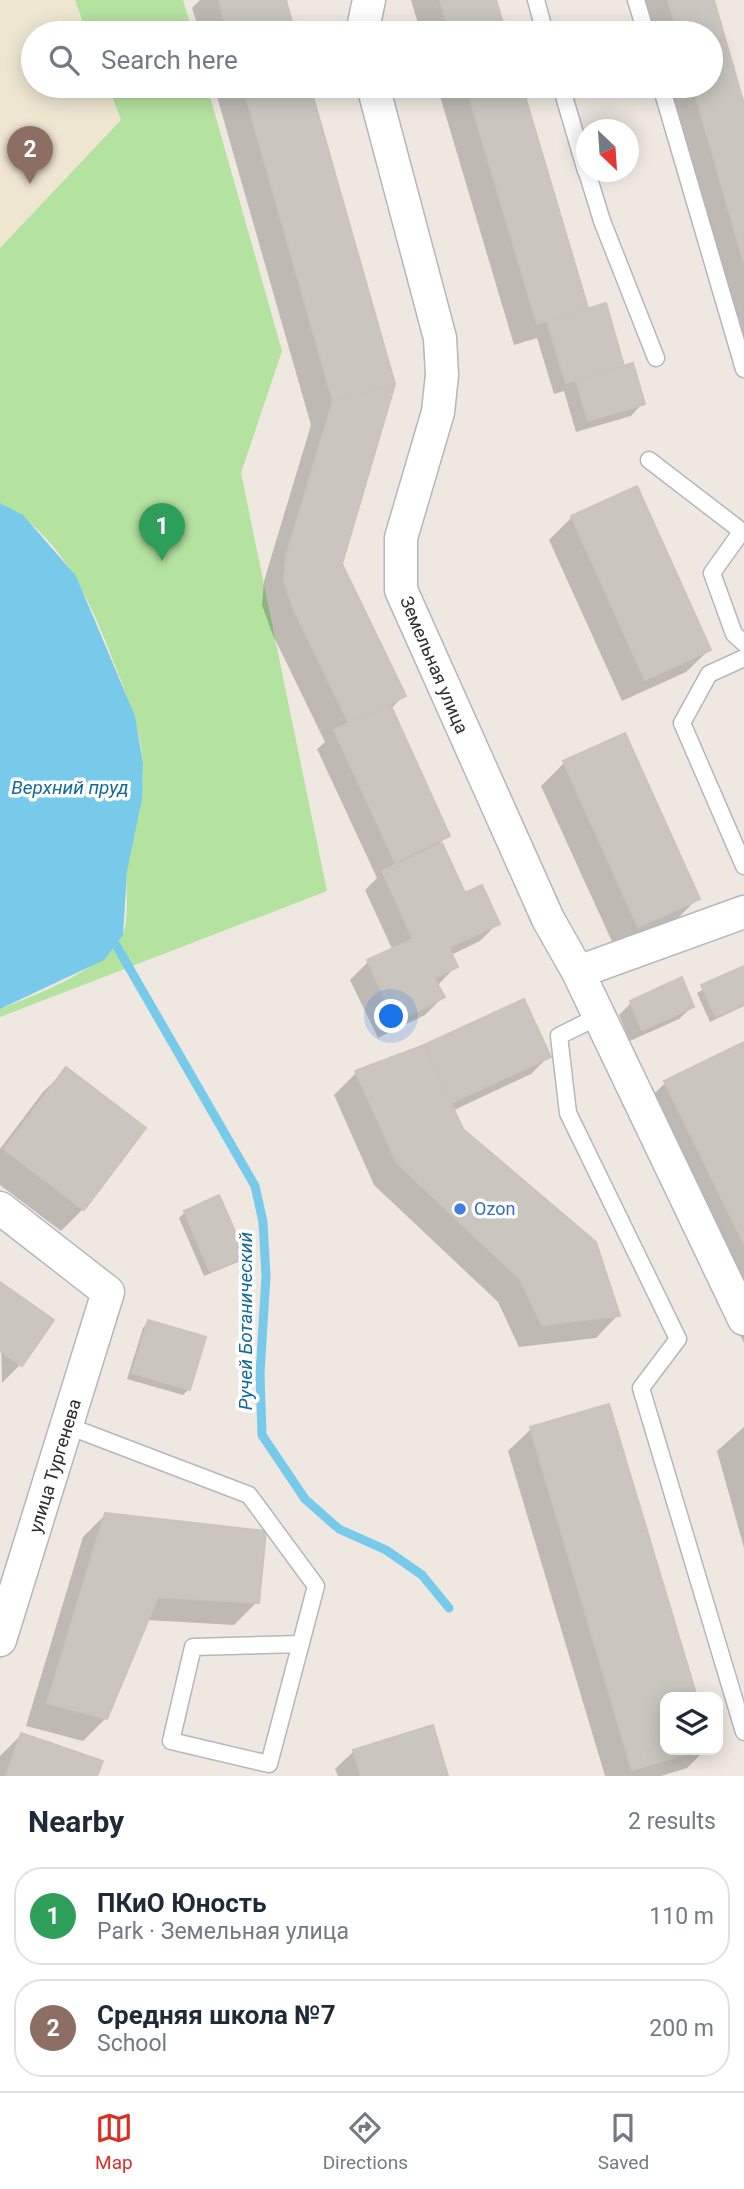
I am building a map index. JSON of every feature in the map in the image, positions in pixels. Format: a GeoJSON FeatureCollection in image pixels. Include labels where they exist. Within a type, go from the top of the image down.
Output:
{"type":"FeatureCollection","features":[{"type":"Feature","properties":{"kind":"street"},"geometry":{"type":"LineString","coordinates":[[365,21],[369,0]]}},
{"type":"Feature","properties":{"kind":"street","name":"Земельная улица"},"geometry":{"type":"LineString","coordinates":[[376,98],[440,338],[442,375],[438,412],[401,538],[401,590],[548,919],[578,972],[744,1319]]}},
{"type":"Feature","properties":{"kind":"street"},"geometry":{"type":"LineString","coordinates":[[578,972],[744,912]]}},
{"type":"Feature","properties":{"kind":"street","name":"улица Тургенева"},"geometry":{"type":"LineString","coordinates":[[0,1208],[108,1292],[68,1426],[10,1576],[0,1640]]}},
{"type":"Feature","properties":{"kind":"lane"},"geometry":{"type":"LineString","coordinates":[[536,0],[542,21]]}},
{"type":"Feature","properties":{"kind":"lane"},"geometry":{"type":"LineString","coordinates":[[636,0],[642,21]]}},
{"type":"Feature","properties":{"kind":"lane"},"geometry":{"type":"LineString","coordinates":[[565,98],[576,135]]}},
{"type":"Feature","properties":{"kind":"lane"},"geometry":{"type":"LineString","coordinates":[[665,98],[744,369]]}},
{"type":"Feature","properties":{"kind":"lane"},"geometry":{"type":"LineString","coordinates":[[590,182],[602,221],[656,358]]}},
{"type":"Feature","properties":{"kind":"lane"},"geometry":{"type":"LineString","coordinates":[[649,460],[743,532],[712,573],[734,634],[744,643]]}},
{"type":"Feature","properties":{"kind":"lane"},"geometry":{"type":"LineString","coordinates":[[744,658],[709,674],[682,723],[744,866]]}},
{"type":"Feature","properties":{"kind":"lane"},"geometry":{"type":"LineString","coordinates":[[599,1016],[559,1036],[568,1113],[678,1339],[641,1388],[744,1732]]}},
{"type":"Feature","properties":{"kind":"lane"},"geometry":{"type":"LineString","coordinates":[[68,1426],[249,1495],[316,1587],[301,1644],[269,1764],[171,1741],[193,1647],[301,1644]]}},
{"type":"Feature","properties":{"kind":"shaded area"},"geometry":{"type":"Polygon","coordinates":[[[0,0],[75,0],[83,21],[21,21],[21,98],[113,98],[121,120],[0,248],[0,0]]]}},
{"type":"Feature","properties":{"kind":"green space"},"geometry":{"type":"Polygon","coordinates":[[[75,0],[183,0],[189,21],[83,21],[75,0]]]}},
{"type":"Feature","properties":{"kind":"green space"},"geometry":{"type":"Polygon","coordinates":[[[113,98],[210,98],[282,351],[241,473],[327,891],[0,1017],[0,1009],[49,989],[99,960],[121,937],[126,922],[127,869],[143,764],[136,725],[105,639],[71,571],[41,533],[22,516],[0,503],[0,248],[121,120],[113,98]]]}},
{"type":"Feature","properties":{"kind":"water","name":"Верхний пруд"},"geometry":{"type":"Polygon","coordinates":[[[0,503],[23,515],[76,576],[135,716],[143,763],[142,799],[127,871],[123,935],[104,960],[0,1009],[0,503]]]}},
{"type":"Feature","properties":{"kind":"building"},"geometry":{"type":"Polygon","coordinates":[[[219,0],[286,0],[292,21],[225,21],[219,0]]]}},
{"type":"Feature","properties":{"kind":"building"},"geometry":{"type":"Polygon","coordinates":[[[440,0],[496,0],[502,21],[446,21],[440,0]]]}},
{"type":"Feature","properties":{"kind":"building"},"geometry":{"type":"Polygon","coordinates":[[[668,0],[714,0],[720,21],[674,21],[668,0]]]}},
{"type":"Feature","properties":{"kind":"building"},"geometry":{"type":"Polygon","coordinates":[[[723,31],[744,104],[744,263],[696,98],[723,98],[723,31]]]}},
{"type":"Feature","properties":{"kind":"building"},"geometry":{"type":"Polygon","coordinates":[[[246,98],[313,98],[395,384],[333,401],[246,98]]]}},
{"type":"Feature","properties":{"kind":"building"},"geometry":{"type":"Polygon","coordinates":[[[470,98],[526,98],[588,308],[537,324],[470,98]]]}},
{"type":"Feature","properties":{"kind":"building"},"geometry":{"type":"Polygon","coordinates":[[[606,303],[624,366],[566,383],[547,321],[606,303]]]}},
{"type":"Feature","properties":{"kind":"building"},"geometry":{"type":"Polygon","coordinates":[[[633,363],[645,404],[588,421],[576,380],[633,363]]]}},
{"type":"Feature","properties":{"kind":"building"},"geometry":{"type":"Polygon","coordinates":[[[395,384],[342,564],[406,696],[349,723],[294,610],[284,582],[286,557],[333,401],[395,384]]]}},
{"type":"Feature","properties":{"kind":"building"},"geometry":{"type":"Polygon","coordinates":[[[637,486],[711,650],[645,680],[571,516],[637,486]]]}},
{"type":"Feature","properties":{"kind":"building"},"geometry":{"type":"Polygon","coordinates":[[[390,704],[450,836],[395,862],[334,730],[390,704]]]}},
{"type":"Feature","properties":{"kind":"building"},"geometry":{"type":"Polygon","coordinates":[[[625,733],[700,899],[638,927],[563,761],[625,733]]]}},
{"type":"Feature","properties":{"kind":"building"},"geometry":{"type":"Polygon","coordinates":[[[442,843],[465,893],[482,885],[500,924],[449,947],[458,967],[434,978],[445,997],[396,1022],[367,960],[413,939],[382,871],[442,843]]]}},
{"type":"Feature","properties":{"kind":"building"},"geometry":{"type":"Polygon","coordinates":[[[744,966],[744,1004],[716,1017],[701,985],[744,966]]]}},
{"type":"Feature","properties":{"kind":"building"},"geometry":{"type":"Polygon","coordinates":[[[682,977],[694,1007],[642,1030],[630,1001],[682,977]]]}},
{"type":"Feature","properties":{"kind":"building"},"geometry":{"type":"Polygon","coordinates":[[[524,999],[551,1057],[451,1103],[424,1045],[524,999]]]}},
{"type":"Feature","properties":{"kind":"building"},"geometry":{"type":"Polygon","coordinates":[[[744,1042],[744,1244],[664,1081],[744,1042]]]}},
{"type":"Feature","properties":{"kind":"building"},"geometry":{"type":"Polygon","coordinates":[[[424,1045],[463,1129],[596,1242],[620,1316],[542,1325],[520,1279],[397,1163],[355,1071],[424,1045]]]}},
{"type":"Feature","properties":{"kind":"building"},"geometry":{"type":"Polygon","coordinates":[[[66,1067],[146,1128],[84,1210],[4,1149],[66,1067]]]}},
{"type":"Feature","properties":{"kind":"building"},"geometry":{"type":"Polygon","coordinates":[[[219,1195],[246,1256],[210,1272],[184,1211],[219,1195]]]}},
{"type":"Feature","properties":{"kind":"building"},"geometry":{"type":"Polygon","coordinates":[[[0,1282],[54,1320],[22,1366],[0,1351],[0,1282]]]}},
{"type":"Feature","properties":{"kind":"building"},"geometry":{"type":"Polygon","coordinates":[[[148,1320],[206,1337],[190,1390],[132,1373],[148,1320]]]}},
{"type":"Feature","properties":{"kind":"building"},"geometry":{"type":"Polygon","coordinates":[[[609,1404],[695,1692],[660,1692],[660,1755],[683,1755],[632,1770],[530,1427],[609,1404]]]}},
{"type":"Feature","properties":{"kind":"building"},"geometry":{"type":"Polygon","coordinates":[[[105,1513],[266,1531],[259,1603],[158,1597],[107,1719],[47,1703],[105,1513]]]}},
{"type":"Feature","properties":{"kind":"building"},"geometry":{"type":"Polygon","coordinates":[[[433,1725],[448,1776],[361,1776],[353,1750],[433,1725]]]}},
{"type":"Feature","properties":{"kind":"building"},"geometry":{"type":"Polygon","coordinates":[[[21,1733],[103,1761],[97,1776],[6,1776],[21,1733]]]}},
{"type":"Feature","properties":{"kind":"waterway","name":"Ручей Ботанический"},"geometry":{"type":"LineString","coordinates":[[116,945],[255,1186],[263,1222],[266,1276],[260,1374],[262,1435],[305,1499],[339,1529],[386,1550],[422,1575],[449,1608]]}},
{"type":"Feature","properties":{"kind":"place","name":"Средняя школа №7"},"geometry":{"type":"Point","coordinates":[30,184]}},
{"type":"Feature","properties":{"kind":"place","name":"ПКиО Юность"},"geometry":{"type":"Point","coordinates":[162,561]}},
{"type":"Feature","properties":{"kind":"place","name":"Ozon"},"geometry":{"type":"Point","coordinates":[460,1209]}}]}
